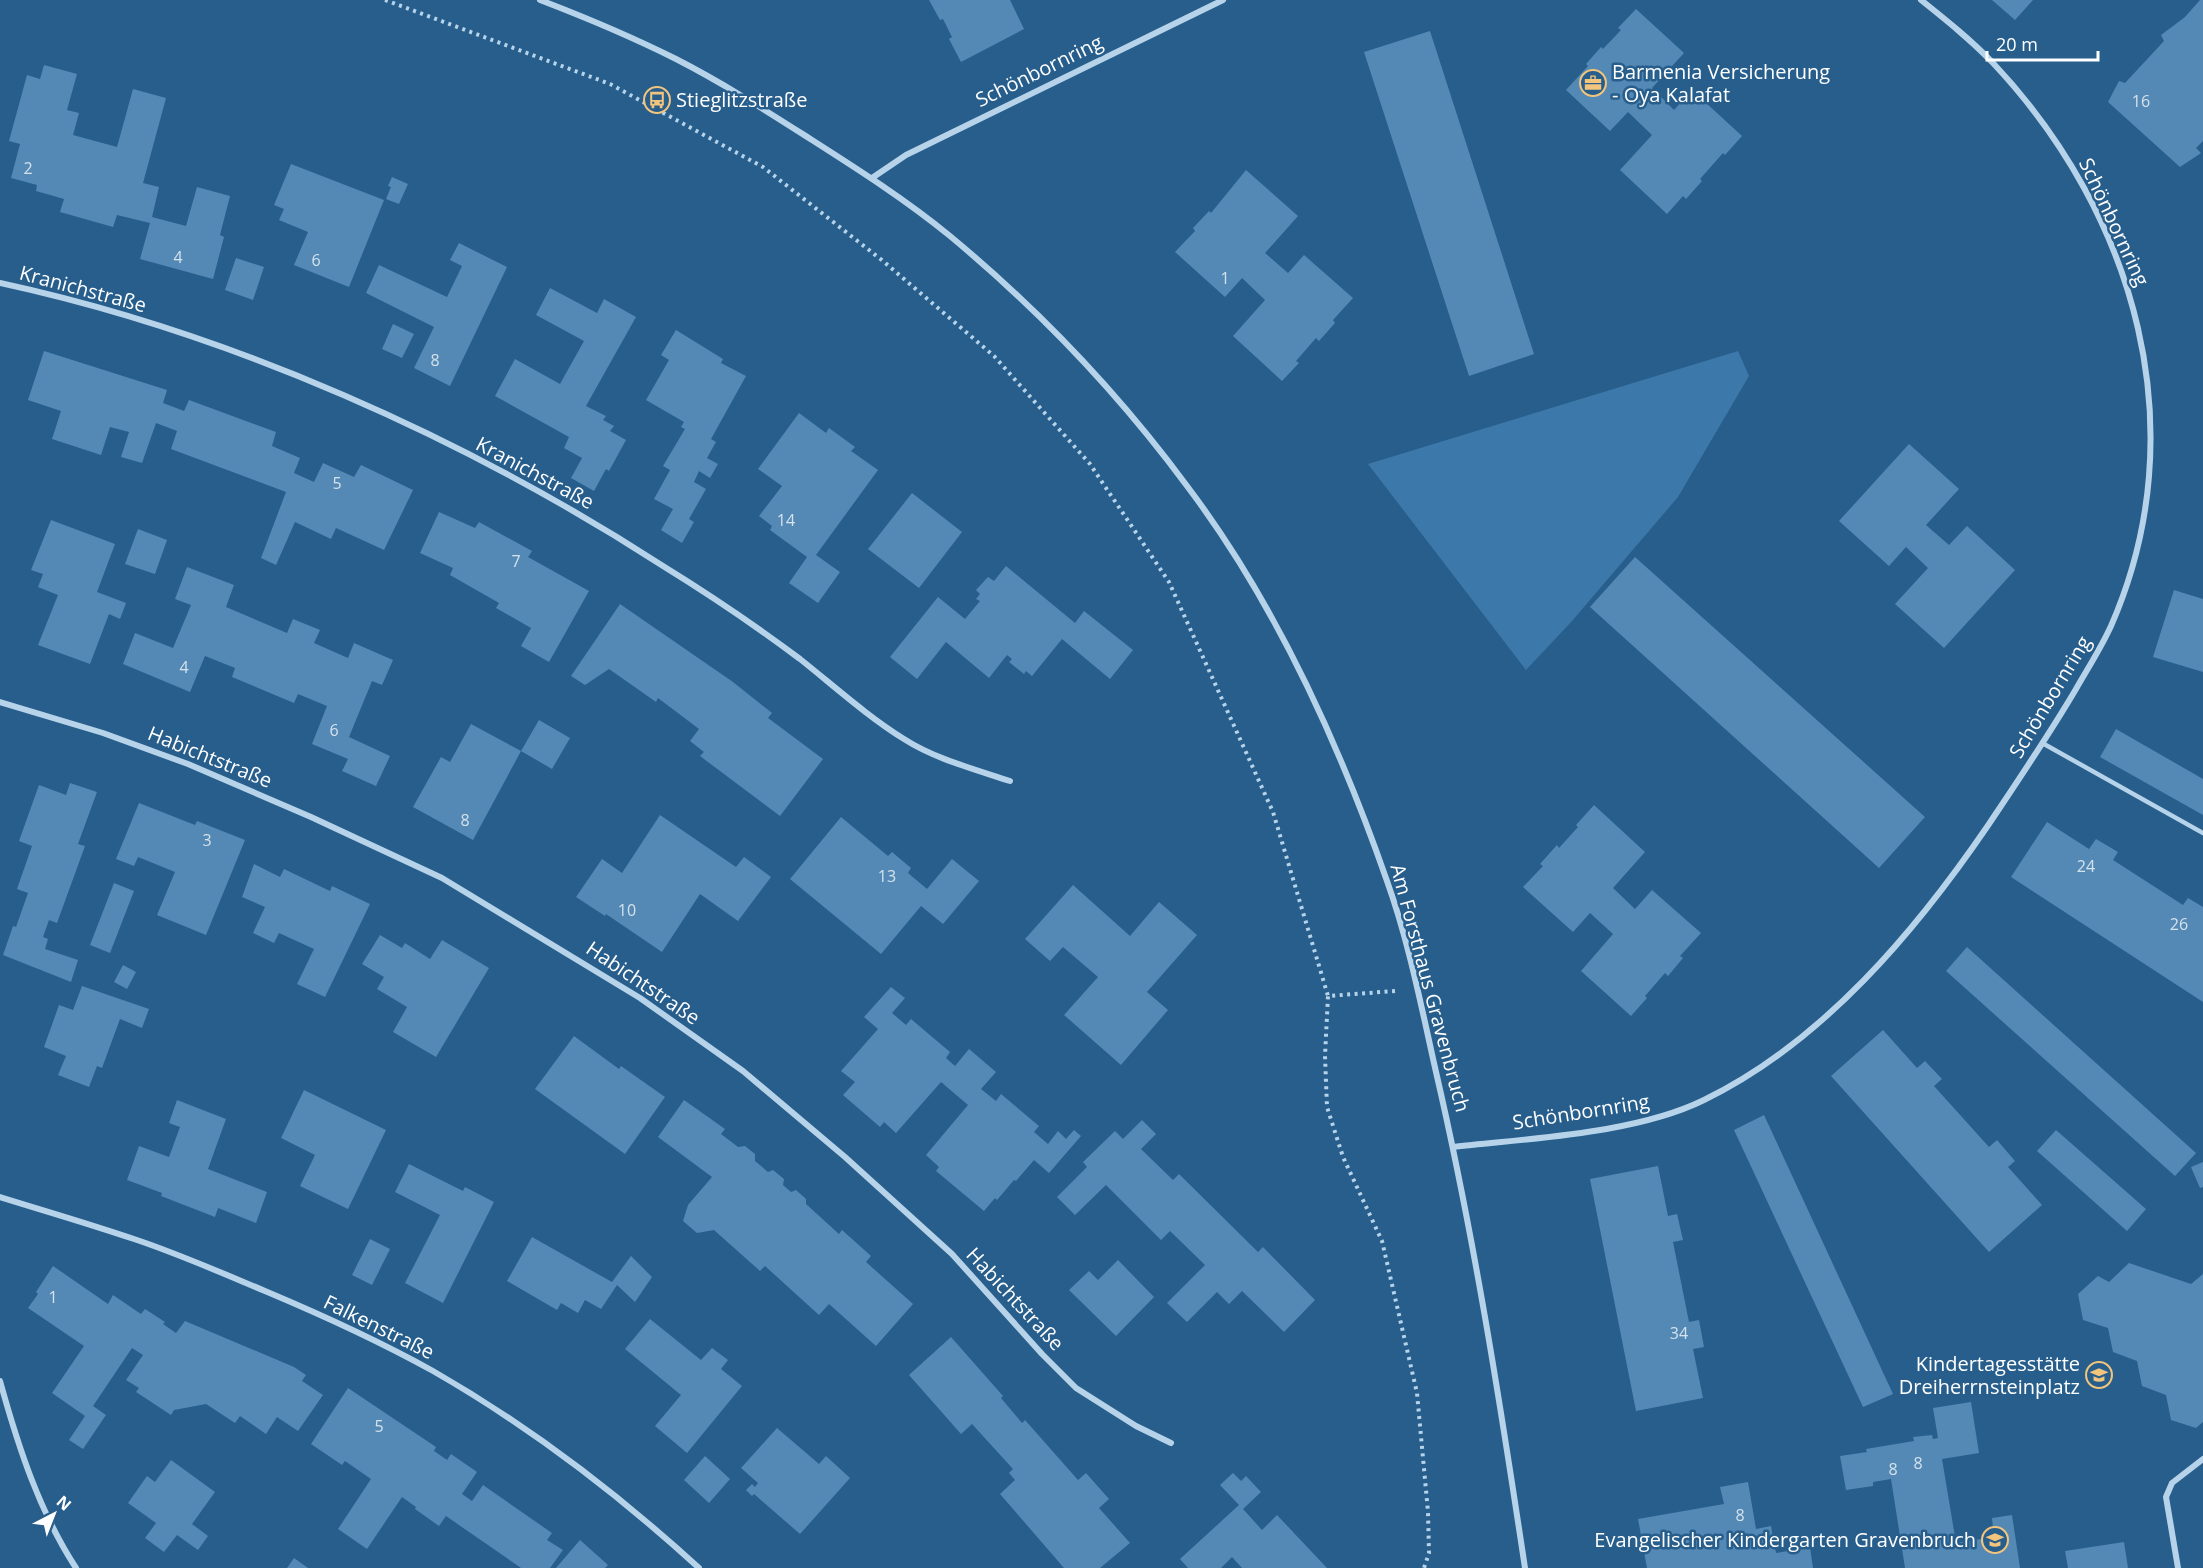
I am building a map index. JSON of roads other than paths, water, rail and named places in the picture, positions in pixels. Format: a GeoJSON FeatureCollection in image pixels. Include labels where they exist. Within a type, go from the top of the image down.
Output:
{"type":"FeatureCollection","features":[{"type":"Feature","properties":{"kind":"street","name":"Am Forsthaus Gravenbruch"},"geometry":{"type":"LineString","coordinates":[[540,0],[609,26],[680,61],[769,113],[872,178],[949,235],[1048,325],[1125,409],[1189,488],[1243,569],[1282,638],[1339,754],[1389,885],[1417,990],[1453,1147],[1496,1376],[1525,1568]]}},
{"type":"Feature","properties":{"kind":"street","name":"Schönbornring"},"geometry":{"type":"LineString","coordinates":[[872,178],[906,155],[1223,0]]}},
{"type":"Feature","properties":{"kind":"street","name":"Schönbornring"},"geometry":{"type":"LineString","coordinates":[[1453,1147],[1566,1134],[1641,1122],[1700,1102],[1764,1065],[1797,1042],[1827,1016],[1879,964],[1941,891],[2044,744],[2110,627],[2134,560],[2143,524],[2152,434],[2143,346],[2133,303],[2118,262],[2082,181],[2063,152],[2030,105],[1992,62],[1921,0]]}},
{"type":"Feature","properties":{"kind":"street","name":"Kranichstraße"},"geometry":{"type":"LineString","coordinates":[[0,283],[55,295],[211,343],[291,374],[399,421],[534,487],[712,597],[788,650],[905,740],[942,758],[1010,781]]}},
{"type":"Feature","properties":{"kind":"street","name":"Habichtstraße"},"geometry":{"type":"LineString","coordinates":[[0,702],[103,733],[188,764],[311,817],[442,878],[631,992],[743,1071],[845,1157],[952,1254],[1042,1354],[1076,1388],[1136,1426],[1171,1443]]}},
{"type":"Feature","properties":{"kind":"street","name":"Falkenstraße"},"geometry":{"type":"LineString","coordinates":[[0,1197],[135,1240],[218,1271],[302,1307],[433,1371],[551,1447],[620,1500],[699,1568]]}},
{"type":"Feature","properties":{"kind":"street"},"geometry":{"type":"LineString","coordinates":[[0,1381],[21,1453],[41,1504],[76,1568]]}},
{"type":"Feature","properties":{"kind":"street"},"geometry":{"type":"LineString","coordinates":[[2178,1568],[2166,1497],[2172,1483],[2203,1459]]}},
{"type":"Feature","properties":{"kind":"lane"},"geometry":{"type":"LineString","coordinates":[[2044,744],[2203,833]]}},
{"type":"Feature","properties":{"kind":"place","name":"Barmenia Versicherung - Oya Kalafat"},"geometry":{"type":"Point","coordinates":[1593,83]}},
{"type":"Feature","properties":{"kind":"place","name":"Stieglitzstraße"},"geometry":{"type":"Point","coordinates":[657,100]}},
{"type":"Feature","properties":{"kind":"place","name":"Kindertagesstätte Dreiherrnsteinplatz"},"geometry":{"type":"Point","coordinates":[2099,1375]}},
{"type":"Feature","properties":{"kind":"place","name":"Evangelischer Kindergarten Gravenbruch"},"geometry":{"type":"Point","coordinates":[1995,1540]}}]}
